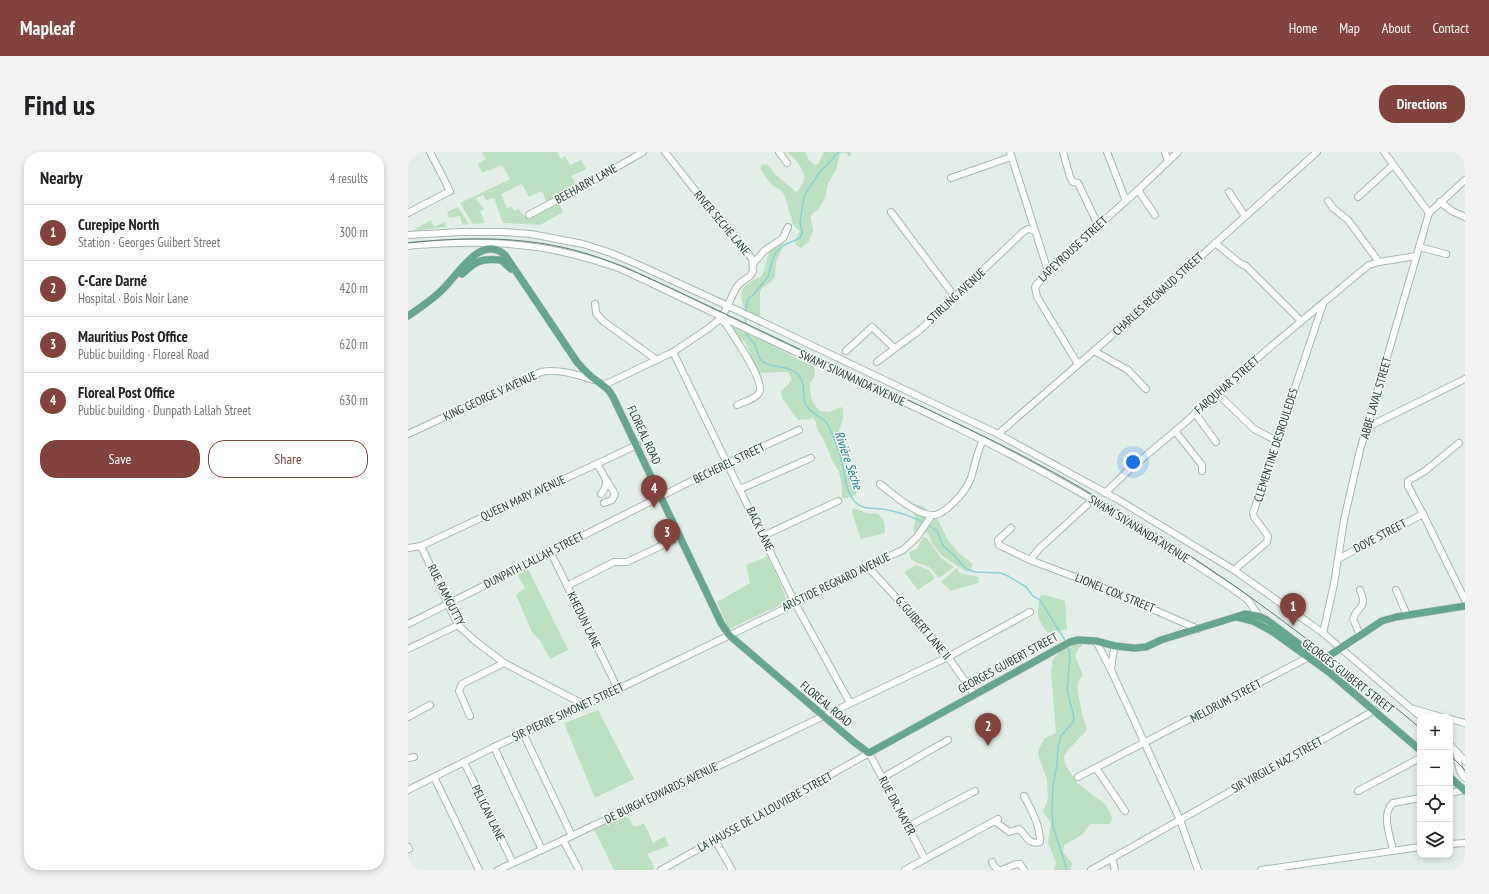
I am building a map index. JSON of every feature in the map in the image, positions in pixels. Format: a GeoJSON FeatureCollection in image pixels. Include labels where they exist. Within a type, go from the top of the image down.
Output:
{"type":"FeatureCollection","features":[{"type":"Feature","properties":{"kind":"main road","name":"FLOREAL ROAD"},"geometry":{"type":"LineString","coordinates":[[408,316],[433,298],[474,263],[482,259],[501,260],[508,266],[525,284],[577,362],[604,386],[613,397],[721,623],[729,635],[823,716],[869,753]]}},
{"type":"Feature","properties":{"kind":"main road"},"geometry":{"type":"LineString","coordinates":[[1340,649],[1382,621],[1407,615],[1465,606]]}},
{"type":"Feature","properties":{"kind":"main road","name":"GEORGES GUIBERT STREET"},"geometry":{"type":"LineString","coordinates":[[869,753],[1063,645],[1078,640],[1096,641],[1116,646],[1134,648],[1146,647],[1160,640],[1244,614],[1258,616],[1273,624],[1315,656],[1324,658],[1340,649]]}},
{"type":"Feature","properties":{"kind":"main road","name":"GEORGES GUIBERT STREET"},"geometry":{"type":"LineString","coordinates":[[1236,617],[1254,621],[1273,632],[1307,658],[1330,673],[1417,747]]}},
{"type":"Feature","properties":{"kind":"main road"},"geometry":{"type":"LineString","coordinates":[[1453,781],[1464,791]]}},
{"type":"Feature","properties":{"kind":"street"},"geometry":{"type":"LineString","coordinates":[[408,213],[450,190],[431,154],[438,152]]}},
{"type":"Feature","properties":{"kind":"street","name":"BEEHARRY LANE"},"geometry":{"type":"LineString","coordinates":[[529,215],[643,152]]}},
{"type":"Feature","properties":{"kind":"street","name":"RIVER SECHE LANE"},"geometry":{"type":"LineString","coordinates":[[665,152],[706,204],[724,222],[752,259],[753,270],[750,276],[736,288],[731,307],[721,318]]}},
{"type":"Feature","properties":{"kind":"street"},"geometry":{"type":"LineString","coordinates":[[779,152],[787,163]]}},
{"type":"Feature","properties":{"kind":"street"},"geometry":{"type":"LineString","coordinates":[[1063,152],[1070,177],[1073,182],[1078,183],[1098,225]]}},
{"type":"Feature","properties":{"kind":"street"},"geometry":{"type":"LineString","coordinates":[[1107,152],[1126,200]]}},
{"type":"Feature","properties":{"kind":"street"},"geometry":{"type":"LineString","coordinates":[[1165,152],[1168,161]]}},
{"type":"Feature","properties":{"kind":"street","name":"LAPEYROUSE STREET"},"geometry":{"type":"LineString","coordinates":[[1078,364],[1037,296],[1035,287],[1048,271],[1178,152]]}},
{"type":"Feature","properties":{"kind":"street","name":"CHARLES REGNAUD STREET"},"geometry":{"type":"LineString","coordinates":[[998,434],[1316,152]]}},
{"type":"Feature","properties":{"kind":"street"},"geometry":{"type":"LineString","coordinates":[[1384,152],[1428,213],[1465,180]]}},
{"type":"Feature","properties":{"kind":"street"},"geometry":{"type":"LineString","coordinates":[[951,178],[1010,154],[1048,271]]}},
{"type":"Feature","properties":{"kind":"street"},"geometry":{"type":"LineString","coordinates":[[1358,196],[1393,165]]}},
{"type":"Feature","properties":{"kind":"street"},"geometry":{"type":"LineString","coordinates":[[1138,190],[1155,215]]}},
{"type":"Feature","properties":{"kind":"street"},"geometry":{"type":"LineString","coordinates":[[1229,192],[1245,216]]}},
{"type":"Feature","properties":{"kind":"street"},"geometry":{"type":"LineString","coordinates":[[1328,201],[1333,208],[1348,220],[1379,262]]}},
{"type":"Feature","properties":{"kind":"street"},"geometry":{"type":"LineString","coordinates":[[1440,202],[1452,211],[1465,217]]}},
{"type":"Feature","properties":{"kind":"street"},"geometry":{"type":"LineString","coordinates":[[891,212],[955,297]]}},
{"type":"Feature","properties":{"kind":"street","name":"ABBE LAVAL STREET"},"geometry":{"type":"LineString","coordinates":[[1323,633],[1354,475],[1428,213]]}},
{"type":"Feature","properties":{"kind":"street"},"geometry":{"type":"LineString","coordinates":[[753,264],[764,251],[783,238],[788,227]]}},
{"type":"Feature","properties":{"kind":"street","name":"STIRLING AVENUE"},"geometry":{"type":"LineString","coordinates":[[877,362],[920,330],[1023,232],[1034,230]]}},
{"type":"Feature","properties":{"kind":"street"},"geometry":{"type":"LineString","coordinates":[[408,235],[460,232],[505,232],[531,234],[583,244],[611,253],[731,307],[998,434],[1105,493],[1234,570],[1323,633],[1418,714]]}},
{"type":"Feature","properties":{"kind":"street","name":"SWAMI SIVANANDA AVENUE"},"geometry":{"type":"LineString","coordinates":[[408,246],[465,243],[530,245],[592,259],[621,269],[721,318],[983,440],[1064,483],[1128,520],[1233,589],[1251,605],[1263,623],[1273,632]]}},
{"type":"Feature","properties":{"kind":"street"},"geometry":{"type":"LineString","coordinates":[[1215,243],[1241,264],[1246,266],[1301,321]]}},
{"type":"Feature","properties":{"kind":"street"},"geometry":{"type":"LineString","coordinates":[[1419,247],[1446,254]]}},
{"type":"Feature","properties":{"kind":"street","name":"FARQUHAR STREET"},"geometry":{"type":"LineString","coordinates":[[1105,493],[1130,469],[1301,321],[1369,265],[1416,256]]}},
{"type":"Feature","properties":{"kind":"street"},"geometry":{"type":"LineString","coordinates":[[595,304],[596,313],[603,321],[657,360]]}},
{"type":"Feature","properties":{"kind":"street","name":"CLEMENTINE DESROULEDES"},"geometry":{"type":"LineString","coordinates":[[1234,570],[1267,542],[1268,536],[1254,517],[1253,513],[1323,304]]}},
{"type":"Feature","properties":{"kind":"street"},"geometry":{"type":"LineString","coordinates":[[604,386],[673,352],[721,318],[751,363],[760,388],[760,393],[756,397],[737,405]]}},
{"type":"Feature","properties":{"kind":"street"},"geometry":{"type":"LineString","coordinates":[[846,350],[872,327],[894,348]]}},
{"type":"Feature","properties":{"kind":"street"},"geometry":{"type":"LineString","coordinates":[[1094,350],[1128,370],[1146,389]]}},
{"type":"Feature","properties":{"kind":"street","name":"BACK LANE"},"geometry":{"type":"LineString","coordinates":[[673,352],[795,603],[850,703]]}},
{"type":"Feature","properties":{"kind":"street","name":"KING GEORGE V AVENUE"},"geometry":{"type":"LineString","coordinates":[[408,434],[541,372],[564,372],[597,381]]}},
{"type":"Feature","properties":{"kind":"street"},"geometry":{"type":"LineString","coordinates":[[1368,427],[1465,378]]}},
{"type":"Feature","properties":{"kind":"street"},"geometry":{"type":"LineString","coordinates":[[1218,394],[1254,429],[1277,440]]}},
{"type":"Feature","properties":{"kind":"street"},"geometry":{"type":"LineString","coordinates":[[1195,413],[1216,442]]}},
{"type":"Feature","properties":{"kind":"street","name":"BECHEREL STREET"},"geometry":{"type":"LineString","coordinates":[[660,497],[727,463],[799,430]]}},
{"type":"Feature","properties":{"kind":"street"},"geometry":{"type":"LineString","coordinates":[[1175,431],[1202,465],[1202,471]]}},
{"type":"Feature","properties":{"kind":"street"},"geometry":{"type":"LineString","coordinates":[[880,484],[903,502],[923,513],[930,516],[943,512],[955,501],[970,480],[983,440]]}},
{"type":"Feature","properties":{"kind":"street"},"geometry":{"type":"LineString","coordinates":[[1459,444],[1425,471],[1408,481],[1408,486],[1465,600]]}},
{"type":"Feature","properties":{"kind":"street","name":"QUEEN MARY AVENUE"},"geometry":{"type":"LineString","coordinates":[[408,548],[421,546],[637,445]]}},
{"type":"Feature","properties":{"kind":"street"},"geometry":{"type":"LineString","coordinates":[[740,489],[811,458]]}},
{"type":"Feature","properties":{"kind":"street"},"geometry":{"type":"LineString","coordinates":[[597,464],[615,494],[612,500],[604,503]]}},
{"type":"Feature","properties":{"kind":"street"},"geometry":{"type":"LineString","coordinates":[[601,494],[606,488],[606,479]]}},
{"type":"Feature","properties":{"kind":"street","name":"DUNPATH LALLAH STREET"},"geometry":{"type":"LineString","coordinates":[[408,624],[550,551],[660,497]]}},
{"type":"Feature","properties":{"kind":"street"},"geometry":{"type":"LineString","coordinates":[[763,536],[838,502]]}},
{"type":"Feature","properties":{"kind":"street"},"geometry":{"type":"LineString","coordinates":[[1030,560],[1039,549],[1087,505]]}},
{"type":"Feature","properties":{"kind":"street","name":"DOVE STREET"},"geometry":{"type":"LineString","coordinates":[[1338,559],[1423,514]]}},
{"type":"Feature","properties":{"kind":"street","name":"ARISTIDE REGNARD AVENUE"},"geometry":{"type":"LineString","coordinates":[[729,635],[867,566],[903,550],[917,537],[930,516]]}},
{"type":"Feature","properties":{"kind":"street","name":"LIONEL COX STREET"},"geometry":{"type":"LineString","coordinates":[[1011,528],[998,540],[998,543],[1030,560],[1104,588],[1198,629]]}},
{"type":"Feature","properties":{"kind":"street"},"geometry":{"type":"LineString","coordinates":[[567,586],[614,562],[627,562],[680,537]]}},
{"type":"Feature","properties":{"kind":"street","name":"RUE RAMGUTTY"},"geometry":{"type":"LineString","coordinates":[[421,546],[458,625],[474,640],[504,663],[585,705]]}},
{"type":"Feature","properties":{"kind":"street","name":"KHEDUN LANE"},"geometry":{"type":"LineString","coordinates":[[550,551],[618,689]]}},
{"type":"Feature","properties":{"kind":"street","name":"G. GUIBERT LANE II"},"geometry":{"type":"LineString","coordinates":[[867,566],[918,621],[948,657],[974,694]]}},
{"type":"Feature","properties":{"kind":"street"},"geometry":{"type":"LineString","coordinates":[[1360,590],[1364,603],[1352,619],[1360,635]]}},
{"type":"Feature","properties":{"kind":"street"},"geometry":{"type":"LineString","coordinates":[[1396,590],[1407,615]]}},
{"type":"Feature","properties":{"kind":"street"},"geometry":{"type":"LineString","coordinates":[[1244,614],[1248,611],[1251,605]]}},
{"type":"Feature","properties":{"kind":"street","name":"DE BURGH EDWARDS AVENUE"},"geometry":{"type":"LineString","coordinates":[[498,870],[948,657],[1030,612]]}},
{"type":"Feature","properties":{"kind":"street"},"geometry":{"type":"LineString","coordinates":[[408,649],[458,625]]}},
{"type":"Feature","properties":{"kind":"street","name":"SIR PIERRE SIMONET STREET"},"geometry":{"type":"LineString","coordinates":[[408,790],[494,747],[585,705],[729,635]]}},
{"type":"Feature","properties":{"kind":"street"},"geometry":{"type":"LineString","coordinates":[[1096,641],[1111,670],[1180,820],[1198,870]]}},
{"type":"Feature","properties":{"kind":"street"},"geometry":{"type":"LineString","coordinates":[[1111,670],[1113,654],[1116,646]]}},
{"type":"Feature","properties":{"kind":"street","name":"MELDRUM STREET"},"geometry":{"type":"LineString","coordinates":[[1078,777],[1307,658]]}},
{"type":"Feature","properties":{"kind":"street"},"geometry":{"type":"LineString","coordinates":[[470,716],[459,691],[462,684],[504,663]]}},
{"type":"Feature","properties":{"kind":"street"},"geometry":{"type":"LineString","coordinates":[[408,717],[430,705]]}},
{"type":"Feature","properties":{"kind":"street"},"geometry":{"type":"LineString","coordinates":[[1412,709],[1431,714]]}},
{"type":"Feature","properties":{"kind":"street","name":"SIR VIRGILE NAZ STREET"},"geometry":{"type":"LineString","coordinates":[[1091,870],[1375,710]]}},
{"type":"Feature","properties":{"kind":"street"},"geometry":{"type":"LineString","coordinates":[[1453,720],[1465,723]]}},
{"type":"Feature","properties":{"kind":"street"},"geometry":{"type":"LineString","coordinates":[[523,733],[572,836]]}},
{"type":"Feature","properties":{"kind":"street"},"geometry":{"type":"LineString","coordinates":[[882,778],[948,740]]}},
{"type":"Feature","properties":{"kind":"street"},"geometry":{"type":"LineString","coordinates":[[494,747],[542,850]]}},
{"type":"Feature","properties":{"kind":"street"},"geometry":{"type":"LineString","coordinates":[[1453,748],[1465,761]]}},
{"type":"Feature","properties":{"kind":"street"},"geometry":{"type":"LineString","coordinates":[[1457,752],[1460,774],[1465,778]]}},
{"type":"Feature","properties":{"kind":"street","name":"RUE DR. MAYER"},"geometry":{"type":"LineString","coordinates":[[869,753],[925,859]]}},
{"type":"Feature","properties":{"kind":"street","name":"LA HAUSSE DE LA LOUVIERE STREET"},"geometry":{"type":"LineString","coordinates":[[661,870],[869,753]]}},
{"type":"Feature","properties":{"kind":"street"},"geometry":{"type":"LineString","coordinates":[[1358,791],[1417,760]]}},
{"type":"Feature","properties":{"kind":"street","name":"PELICAN LANE"},"geometry":{"type":"LineString","coordinates":[[464,762],[513,863]]}},
{"type":"Feature","properties":{"kind":"street"},"geometry":{"type":"LineString","coordinates":[[1096,768],[1125,811]]}},
{"type":"Feature","properties":{"kind":"street"},"geometry":{"type":"LineString","coordinates":[[434,778],[479,870]]}},
{"type":"Feature","properties":{"kind":"street"},"geometry":{"type":"LineString","coordinates":[[908,827],[975,791]]}},
{"type":"Feature","properties":{"kind":"street"},"geometry":{"type":"LineString","coordinates":[[1453,793],[1464,791]]}},
{"type":"Feature","properties":{"kind":"street"},"geometry":{"type":"LineString","coordinates":[[905,870],[997,820],[1009,832],[1019,829],[1031,842],[1040,842],[1038,826],[1024,796]]}},
{"type":"Feature","properties":{"kind":"street"},"geometry":{"type":"LineString","coordinates":[[1393,850],[1387,817],[1391,805],[1394,803],[1417,799]]}},
{"type":"Feature","properties":{"kind":"street"},"geometry":{"type":"LineString","coordinates":[[563,840],[579,870]]}},
{"type":"Feature","properties":{"kind":"street"},"geometry":{"type":"LineString","coordinates":[[715,840],[732,870]]}},
{"type":"Feature","properties":{"kind":"street"},"geometry":{"type":"LineString","coordinates":[[1453,844],[1465,843]]}},
{"type":"Feature","properties":{"kind":"street"},"geometry":{"type":"LineString","coordinates":[[1261,870],[1290,868],[1393,850],[1417,847]]}},
{"type":"Feature","properties":{"kind":"street"},"geometry":{"type":"LineString","coordinates":[[1112,858],[1115,870]]}},
{"type":"Feature","properties":{"kind":"street"},"geometry":{"type":"LineString","coordinates":[[992,862],[994,866],[1001,870],[1016,864],[1020,864],[1024,870]]}},
{"type":"Feature","properties":{"kind":"green space"},"geometry":{"type":"Polygon","coordinates":[[[482,152],[557,152],[561,159],[565,156],[570,165],[581,160],[586,169],[571,176],[578,187],[547,203],[542,191],[529,197],[522,184],[501,194],[507,208],[511,206],[514,211],[519,209],[523,215],[529,217],[559,203],[563,212],[540,225],[503,223],[494,198],[486,200],[483,195],[476,198],[484,209],[480,211],[485,223],[473,224],[460,203],[510,179],[502,165],[482,173],[478,164],[486,159],[482,152]]]}},
{"type":"Feature","properties":{"kind":"green space"},"geometry":{"type":"Polygon","coordinates":[[[787,152],[805,152],[809,160],[815,165],[818,164],[824,152],[851,152],[851,155],[848,157],[847,154],[840,154],[837,168],[828,184],[825,198],[818,210],[812,214],[813,231],[809,241],[801,248],[795,244],[796,238],[800,231],[793,225],[785,196],[781,190],[772,185],[760,168],[762,164],[768,165],[775,174],[796,192],[804,181],[803,171],[787,152]]]}},
{"type":"Feature","properties":{"kind":"green space"},"geometry":{"type":"Polygon","coordinates":[[[458,207],[469,224],[462,225],[460,216],[449,218],[447,212],[458,207]]]}},
{"type":"Feature","properties":{"kind":"green space"},"geometry":{"type":"Polygon","coordinates":[[[431,220],[434,227],[445,222],[446,227],[412,231],[431,220]]]}},
{"type":"Feature","properties":{"kind":"green space"},"geometry":{"type":"Polygon","coordinates":[[[782,243],[784,244],[776,262],[775,277],[762,288],[760,292],[760,315],[758,316],[750,313],[746,310],[742,303],[741,296],[743,289],[749,283],[762,276],[771,246],[782,243]]]}},
{"type":"Feature","properties":{"kind":"green space"},"geometry":{"type":"Polygon","coordinates":[[[731,325],[769,342],[797,359],[811,364],[815,370],[814,377],[810,384],[811,395],[813,402],[819,411],[829,412],[842,407],[844,413],[839,431],[849,451],[847,464],[857,488],[856,495],[848,498],[842,498],[842,485],[839,472],[832,460],[823,438],[817,429],[816,422],[812,417],[811,419],[798,420],[782,398],[781,391],[790,383],[791,380],[788,372],[758,373],[745,342],[739,338],[731,325]]]}},
{"type":"Feature","properties":{"kind":"green space"},"geometry":{"type":"Polygon","coordinates":[[[908,503],[919,505],[938,520],[949,542],[959,553],[973,564],[970,570],[967,572],[942,556],[932,543],[928,533],[914,532],[916,517],[915,514],[908,509],[908,503]]]}},
{"type":"Feature","properties":{"kind":"green space"},"geometry":{"type":"Polygon","coordinates":[[[853,508],[867,513],[878,514],[884,521],[885,533],[861,539],[852,513],[853,508]]]}},
{"type":"Feature","properties":{"kind":"green space"},"geometry":{"type":"Polygon","coordinates":[[[923,537],[927,538],[941,558],[954,567],[939,578],[929,567],[911,559],[909,552],[917,549],[923,537]]]}},
{"type":"Feature","properties":{"kind":"green space"},"geometry":{"type":"Polygon","coordinates":[[[768,556],[787,602],[729,629],[717,602],[750,583],[746,565],[768,556]]]}},
{"type":"Feature","properties":{"kind":"green space"},"geometry":{"type":"Polygon","coordinates":[[[916,565],[929,570],[935,578],[918,590],[904,572],[916,565]]]}},
{"type":"Feature","properties":{"kind":"green space"},"geometry":{"type":"Polygon","coordinates":[[[527,567],[568,650],[550,659],[539,639],[532,632],[516,595],[525,588],[516,572],[527,567]]]}},
{"type":"Feature","properties":{"kind":"green space"},"geometry":{"type":"Polygon","coordinates":[[[957,568],[959,573],[979,577],[978,583],[951,591],[941,582],[957,568]]]}},
{"type":"Feature","properties":{"kind":"green space"},"geometry":{"type":"Polygon","coordinates":[[[1041,595],[1065,601],[1067,629],[1048,633],[1044,628],[1038,615],[1038,606],[1041,595]]]}},
{"type":"Feature","properties":{"kind":"green space"},"geometry":{"type":"Polygon","coordinates":[[[1081,642],[1082,646],[1078,649],[1075,656],[1083,675],[1079,680],[1078,691],[1087,730],[1067,751],[1064,757],[1065,764],[1077,783],[1106,805],[1112,818],[1110,824],[1090,824],[1082,835],[1064,845],[1063,852],[1072,863],[1071,870],[1054,870],[1056,862],[1048,843],[1051,823],[1043,812],[1048,799],[1047,779],[1038,751],[1044,739],[1056,733],[1051,673],[1053,659],[1068,644],[1081,642]]]}},
{"type":"Feature","properties":{"kind":"green space"},"geometry":{"type":"Polygon","coordinates":[[[598,710],[634,779],[595,798],[564,723],[598,710]]]}},
{"type":"Feature","properties":{"kind":"green space"},"geometry":{"type":"Polygon","coordinates":[[[624,816],[630,819],[633,826],[637,827],[644,823],[653,843],[665,836],[669,846],[647,854],[655,868],[652,870],[614,870],[594,829],[624,816]]]}},
{"type":"Feature","properties":{"kind":"waterway","name":"Rivière Sèche"},"geometry":{"type":"LineString","coordinates":[[745,312],[748,299],[768,277],[776,252],[784,245],[800,238],[802,233],[800,222],[804,196],[819,173],[839,152]]}},
{"type":"Feature","properties":{"kind":"waterway","name":"Rivière Sèche"},"geometry":{"type":"LineString","coordinates":[[745,316],[746,326]]}},
{"type":"Feature","properties":{"kind":"waterway","name":"Rivière Sèche"},"geometry":{"type":"LineString","coordinates":[[746,330],[749,338],[755,345],[759,358],[762,361],[767,364],[792,370],[802,380],[806,406],[823,419],[831,431],[841,458],[846,485],[856,503],[867,508],[884,509],[897,512],[925,523]]}},
{"type":"Feature","properties":{"kind":"waterway","name":"Rivière Sèche"},"geometry":{"type":"LineString","coordinates":[[928,525],[937,531],[943,546],[953,554],[965,568],[975,572],[1001,573],[1026,587],[1033,596],[1040,600],[1066,642]]}},
{"type":"Feature","properties":{"kind":"waterway","name":"Rivière Sèche"},"geometry":{"type":"LineString","coordinates":[[1067,870],[1053,826],[1052,810],[1053,786],[1057,764],[1058,746],[1061,736],[1073,722],[1074,717],[1067,690],[1070,658],[1068,645]]}},
{"type":"Feature","properties":{"kind":"tram line"},"geometry":{"type":"LineString","coordinates":[[408,243],[470,239],[512,240],[554,245],[600,258],[675,290],[963,426],[1082,488],[1194,558],[1275,615],[1366,684],[1417,726]]}},
{"type":"Feature","properties":{"kind":"tram line"},"geometry":{"type":"LineString","coordinates":[[1453,758],[1465,770]]}},
{"type":"Feature","properties":{"kind":"place","name":"Floreal Post Office"},"geometry":{"type":"Point","coordinates":[654,508]}},
{"type":"Feature","properties":{"kind":"place","name":"Mauritius Post Office"},"geometry":{"type":"Point","coordinates":[667,552]}},
{"type":"Feature","properties":{"kind":"place","name":"Curepipe North"},"geometry":{"type":"Point","coordinates":[1293,626]}},
{"type":"Feature","properties":{"kind":"place","name":"C-Care Darné"},"geometry":{"type":"Point","coordinates":[988,746]}}]}
